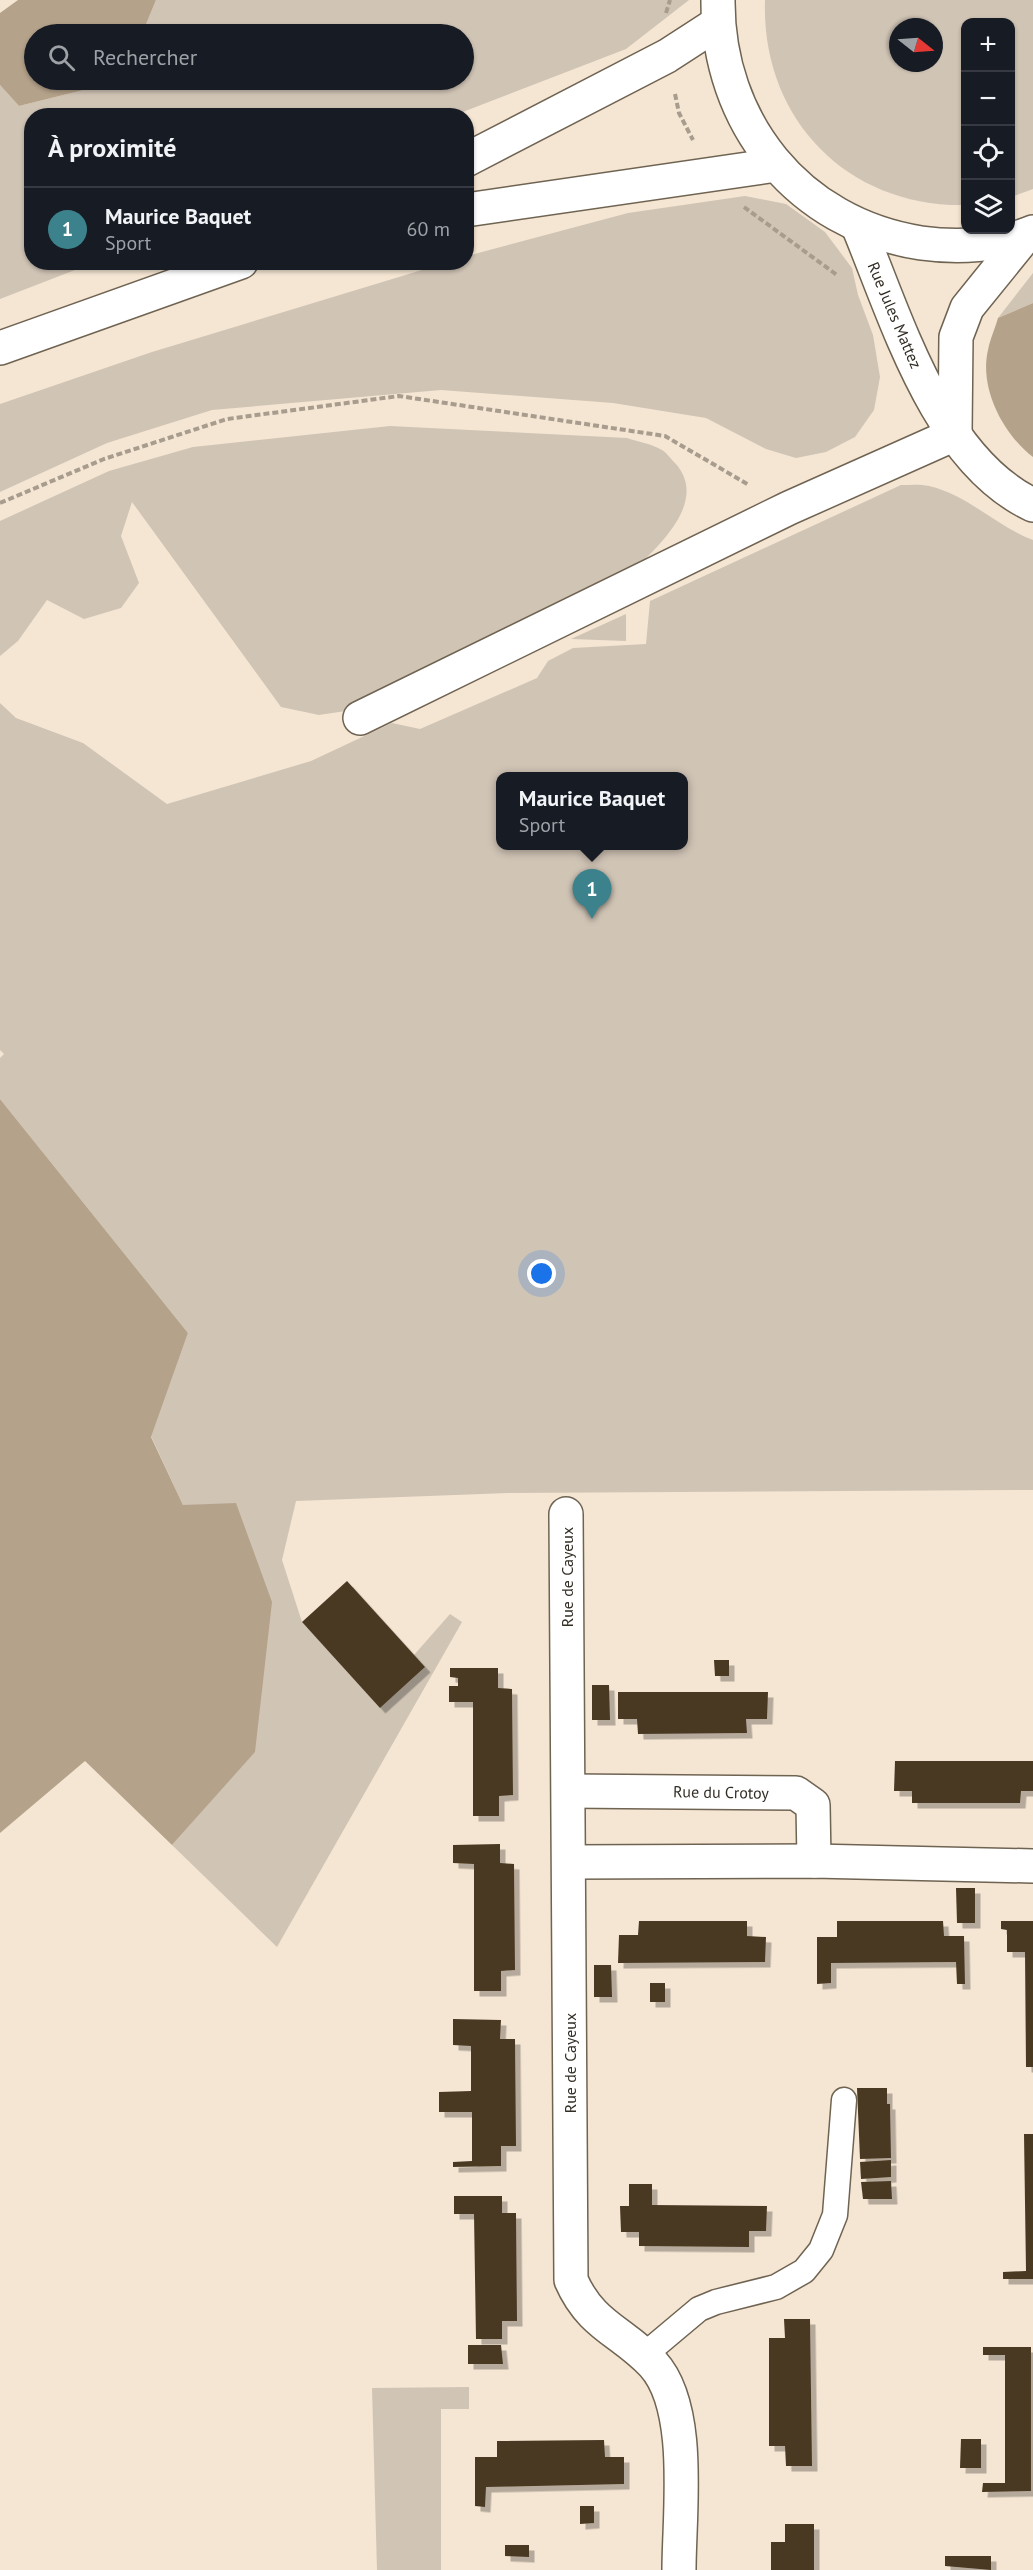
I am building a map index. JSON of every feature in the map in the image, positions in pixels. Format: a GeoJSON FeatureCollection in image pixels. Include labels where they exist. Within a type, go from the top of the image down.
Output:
{"type":"FeatureCollection","features":[{"type":"Feature","properties":{"kind":"street"},"geometry":{"type":"LineString","coordinates":[[474,156],[667,56],[718,11]]}},
{"type":"Feature","properties":{"kind":"street"},"geometry":{"type":"LineString","coordinates":[[718,11],[723,61],[735,99],[753,134],[776,165],[814,200],[858,226],[899,240],[941,246],[984,244],[1030,233]]}},
{"type":"Feature","properties":{"kind":"street"},"geometry":{"type":"LineString","coordinates":[[474,209],[776,165]]}},
{"type":"Feature","properties":{"kind":"street","name":"Rue Jules Mattez"},"geometry":{"type":"LineString","coordinates":[[858,226],[910,357],[955,434],[978,464],[1016,497],[1033,505]]}},
{"type":"Feature","properties":{"kind":"street"},"geometry":{"type":"LineString","coordinates":[[360,718],[789,508],[955,434],[956,337],[963,318],[967,308],[1030,233]]}},
{"type":"Feature","properties":{"kind":"street"},"geometry":{"type":"LineString","coordinates":[[0,348],[219,270]]}},
{"type":"Feature","properties":{"kind":"street","name":"Rue de Cayeux"},"geometry":{"type":"LineString","coordinates":[[566,1514],[571,2280],[579,2299],[592,2316],[655,2366],[675,2406],[680,2436],[679,2570]]}},
{"type":"Feature","properties":{"kind":"street","name":"Rue du Crotoy"},"geometry":{"type":"LineString","coordinates":[[569,1791],[796,1793],[813,1805],[814,1861]]}},
{"type":"Feature","properties":{"kind":"street"},"geometry":{"type":"LineString","coordinates":[[570,1862],[814,1861],[1033,1866]]}},
{"type":"Feature","properties":{"kind":"lane"},"geometry":{"type":"LineString","coordinates":[[644,2356],[699,2309],[716,2302],[776,2287],[804,2271],[821,2250],[835,2215],[844,2100]]}},
{"type":"Feature","properties":{"kind":"path"},"geometry":{"type":"LineString","coordinates":[[667,56],[680,113],[709,173],[752,215],[807,256],[856,287],[887,296]]}},
{"type":"Feature","properties":{"kind":"path"},"geometry":{"type":"LineString","coordinates":[[0,503],[104,459],[227,419],[399,396],[665,436],[789,508]]}},
{"type":"Feature","properties":{"kind":"shaded area"},"geometry":{"type":"Polygon","coordinates":[[[18,0],[156,0],[146,24],[24,24],[24,90],[84,90],[19,106],[0,85],[0,13],[18,0]]]}},
{"type":"Feature","properties":{"kind":"shaded area"},"geometry":{"type":"Polygon","coordinates":[[[156,0],[689,0],[626,49],[473,108],[24,108],[24,270],[75,270],[0,299],[0,85],[19,106],[84,90],[474,90],[474,24],[146,24],[156,0]]]}},
{"type":"Feature","properties":{"kind":"shaded area"},"geometry":{"type":"Polygon","coordinates":[[[765,0],[1033,0],[1033,189],[1015,196],[1015,18],[961,18],[961,205],[922,202],[883,190],[849,172],[819,148],[795,117],[778,82],[768,43],[765,0]]]}},
{"type":"Feature","properties":{"kind":"shaded area"},"geometry":{"type":"Polygon","coordinates":[[[745,196],[786,204],[825,232],[852,268],[858,295],[873,335],[880,377],[874,410],[855,437],[826,452],[796,458],[766,449],[706,418],[613,403],[441,390],[212,410],[107,443],[0,492],[0,404],[152,352],[422,270],[474,270],[474,254],[628,213],[745,196]]]}},
{"type":"Feature","properties":{"kind":"shaded area"},"geometry":{"type":"Polygon","coordinates":[[[1033,273],[1033,303],[998,318],[1033,273]]]}},
{"type":"Feature","properties":{"kind":"shaded area"},"geometry":{"type":"Polygon","coordinates":[[[1033,303],[1033,457],[1012,436],[1003,423],[990,394],[986,365],[998,318],[1033,303]]]}},
{"type":"Feature","properties":{"kind":"shaded area"},"geometry":{"type":"Polygon","coordinates":[[[390,426],[627,438],[658,448],[675,463],[684,478],[686,494],[683,509],[664,540],[627,576],[359,709],[319,715],[281,707],[132,502],[121,536],[139,583],[121,608],[84,619],[47,600],[18,641],[0,656],[0,521],[109,471],[193,447],[390,426]]]}},
{"type":"Feature","properties":{"kind":"shaded area"},"geometry":{"type":"Polygon","coordinates":[[[901,485],[926,485],[943,490],[1033,540],[1033,1490],[508,1493],[296,1501],[282,1560],[302,1622],[380,1708],[425,1667],[414,1655],[450,1614],[462,1622],[277,1947],[172,1845],[255,1751],[183,1505],[151,1436],[188,1333],[0,1099],[0,1058],[4,1054],[0,1050],[0,703],[16,718],[83,743],[167,804],[311,761],[392,723],[420,729],[537,678],[548,661],[573,648],[646,644],[650,601],[901,485]]]}},
{"type":"Feature","properties":{"kind":"shaded area"},"geometry":{"type":"Polygon","coordinates":[[[626,614],[626,641],[571,639],[626,614]]]}},
{"type":"Feature","properties":{"kind":"shaded area"},"geometry":{"type":"Polygon","coordinates":[[[0,1099],[188,1333],[151,1437],[183,1505],[236,1503],[272,1602],[255,1752],[172,1845],[85,1761],[0,1833],[0,1099]]]}},
{"type":"Feature","properties":{"kind":"shaded area"},"geometry":{"type":"Polygon","coordinates":[[[469,2387],[469,2409],[441,2409],[441,2570],[377,2570],[372,2388],[469,2387]]]}},
{"type":"Feature","properties":{"kind":"building"},"geometry":{"type":"Polygon","coordinates":[[[347,1581],[425,1667],[380,1708],[302,1622],[347,1581]]]}},
{"type":"Feature","properties":{"kind":"building"},"geometry":{"type":"Polygon","coordinates":[[[714,1660],[729,1660],[729,1676],[715,1676],[714,1660]]]}},
{"type":"Feature","properties":{"kind":"building"},"geometry":{"type":"Polygon","coordinates":[[[450,1668],[498,1668],[498,1688],[512,1689],[513,1795],[499,1796],[499,1816],[473,1816],[473,1702],[449,1702],[449,1686],[458,1686],[458,1678],[450,1677],[450,1668]]]}},
{"type":"Feature","properties":{"kind":"building"},"geometry":{"type":"Polygon","coordinates":[[[592,1685],[609,1685],[610,1720],[592,1720],[592,1685]]]}},
{"type":"Feature","properties":{"kind":"building"},"geometry":{"type":"Polygon","coordinates":[[[618,1692],[768,1692],[767,1719],[746,1719],[747,1733],[638,1734],[637,1719],[618,1719],[618,1692]]]}},
{"type":"Feature","properties":{"kind":"building"},"geometry":{"type":"Polygon","coordinates":[[[895,1761],[1033,1761],[1033,1791],[1021,1791],[1020,1803],[912,1803],[912,1791],[894,1791],[895,1761]]]}},
{"type":"Feature","properties":{"kind":"building"},"geometry":{"type":"Polygon","coordinates":[[[500,1844],[500,1863],[514,1864],[515,1970],[501,1971],[501,1991],[474,1991],[474,1864],[453,1863],[453,1845],[500,1844]]]}},
{"type":"Feature","properties":{"kind":"building"},"geometry":{"type":"Polygon","coordinates":[[[956,1888],[975,1888],[975,1923],[957,1923],[956,1888]]]}},
{"type":"Feature","properties":{"kind":"building"},"geometry":{"type":"Polygon","coordinates":[[[639,1921],[747,1921],[747,1936],[766,1937],[765,1962],[618,1963],[619,1935],[638,1935],[639,1921]]]}},
{"type":"Feature","properties":{"kind":"building"},"geometry":{"type":"Polygon","coordinates":[[[837,1921],[943,1921],[944,1936],[964,1936],[965,1984],[957,1984],[956,1962],[831,1963],[831,1983],[817,1984],[817,1937],[837,1937],[837,1921]]]}},
{"type":"Feature","properties":{"kind":"building"},"geometry":{"type":"Polygon","coordinates":[[[1001,1921],[1033,1921],[1033,2067],[1026,2067],[1025,1952],[1007,1952],[1007,1930],[1001,1929],[1001,1921]]]}},
{"type":"Feature","properties":{"kind":"building"},"geometry":{"type":"Polygon","coordinates":[[[594,1965],[611,1965],[612,1997],[594,1997],[594,1965]]]}},
{"type":"Feature","properties":{"kind":"building"},"geometry":{"type":"Polygon","coordinates":[[[650,1983],[665,1983],[665,2002],[650,2002],[650,1983]]]}},
{"type":"Feature","properties":{"kind":"building"},"geometry":{"type":"Polygon","coordinates":[[[453,2019],[501,2020],[500,2039],[515,2039],[516,2146],[501,2146],[501,2166],[453,2167],[453,2162],[472,2161],[472,2112],[439,2112],[439,2092],[471,2091],[471,2046],[453,2045],[453,2019]]]}},
{"type":"Feature","properties":{"kind":"building"},"geometry":{"type":"Polygon","coordinates":[[[857,2088],[887,2088],[887,2104],[890,2104],[891,2158],[860,2159],[857,2088]]]}},
{"type":"Feature","properties":{"kind":"building"},"geometry":{"type":"Polygon","coordinates":[[[1024,2134],[1033,2134],[1033,2279],[1003,2279],[1003,2272],[1026,2271],[1024,2134]]]}},
{"type":"Feature","properties":{"kind":"building"},"geometry":{"type":"Polygon","coordinates":[[[891,2160],[891,2177],[861,2179],[860,2162],[891,2160]]]}},
{"type":"Feature","properties":{"kind":"building"},"geometry":{"type":"Polygon","coordinates":[[[891,2181],[892,2199],[863,2199],[861,2182],[891,2181]]]}},
{"type":"Feature","properties":{"kind":"building"},"geometry":{"type":"Polygon","coordinates":[[[629,2184],[652,2184],[652,2205],[767,2206],[766,2231],[749,2231],[749,2247],[639,2246],[639,2232],[621,2232],[620,2206],[629,2206],[629,2184]]]}},
{"type":"Feature","properties":{"kind":"building"},"geometry":{"type":"Polygon","coordinates":[[[454,2196],[502,2196],[502,2213],[516,2213],[517,2321],[502,2321],[502,2339],[476,2339],[474,2214],[454,2214],[454,2196]]]}},
{"type":"Feature","properties":{"kind":"building"},"geometry":{"type":"Polygon","coordinates":[[[784,2319],[810,2319],[812,2466],[786,2466],[785,2446],[769,2446],[769,2338],[785,2338],[784,2319]]]}},
{"type":"Feature","properties":{"kind":"building"},"geometry":{"type":"Polygon","coordinates":[[[468,2345],[501,2345],[503,2364],[468,2364],[468,2345]]]}},
{"type":"Feature","properties":{"kind":"building"},"geometry":{"type":"Polygon","coordinates":[[[983,2347],[1031,2347],[1031,2491],[982,2492],[983,2483],[1005,2483],[1005,2355],[983,2355],[983,2347]]]}},
{"type":"Feature","properties":{"kind":"building"},"geometry":{"type":"Polygon","coordinates":[[[961,2439],[981,2439],[981,2468],[960,2468],[961,2439]]]}},
{"type":"Feature","properties":{"kind":"building"},"geometry":{"type":"Polygon","coordinates":[[[604,2440],[605,2457],[624,2457],[624,2484],[486,2487],[485,2507],[475,2506],[475,2457],[497,2457],[497,2441],[604,2440]]]}},
{"type":"Feature","properties":{"kind":"building"},"geometry":{"type":"Polygon","coordinates":[[[580,2506],[594,2506],[594,2523],[580,2524],[580,2506]]]}},
{"type":"Feature","properties":{"kind":"building"},"geometry":{"type":"Polygon","coordinates":[[[785,2524],[814,2524],[814,2570],[771,2570],[771,2542],[785,2542],[785,2524]]]}},
{"type":"Feature","properties":{"kind":"building"},"geometry":{"type":"Polygon","coordinates":[[[505,2545],[529,2545],[529,2557],[505,2556],[505,2545]]]}},
{"type":"Feature","properties":{"kind":"building"},"geometry":{"type":"Polygon","coordinates":[[[945,2556],[991,2556],[991,2570],[945,2566],[945,2556]]]}},
{"type":"Feature","properties":{"kind":"place","name":"Maurice Baquet"},"geometry":{"type":"Point","coordinates":[592,919]}}]}
